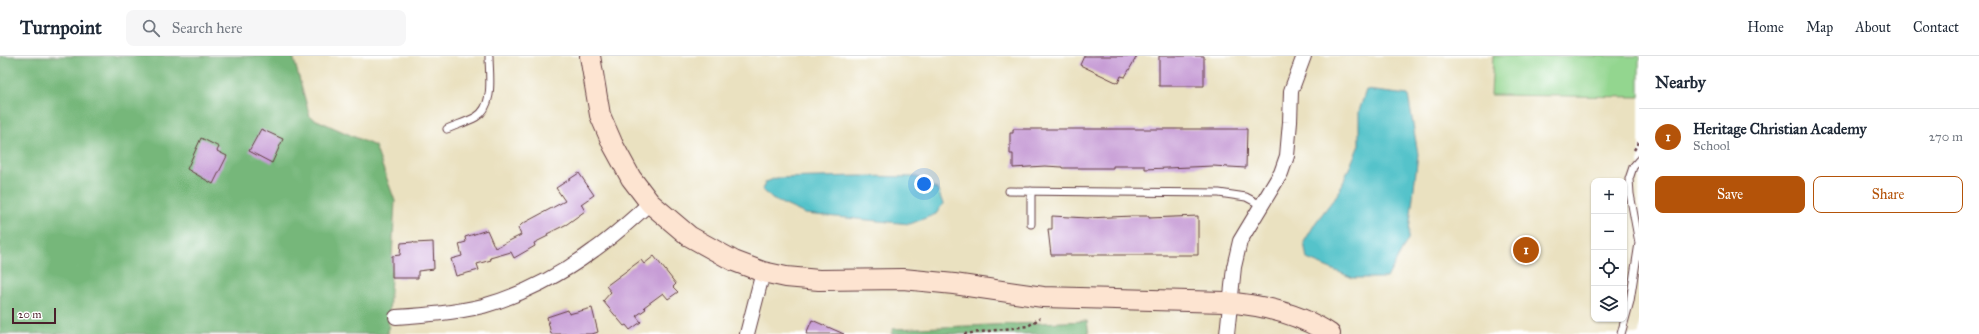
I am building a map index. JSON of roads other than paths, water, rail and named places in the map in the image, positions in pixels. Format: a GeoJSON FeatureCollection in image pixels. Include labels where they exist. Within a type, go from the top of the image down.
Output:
{"type":"FeatureCollection","features":[{"type":"Feature","properties":{"kind":"street"},"geometry":{"type":"LineString","coordinates":[[590,56],[600,115],[613,145],[631,178],[650,203],[689,236],[710,249],[734,261],[763,272],[786,277],[819,280],[903,279],[947,283],[1043,297],[1230,302],[1267,308],[1297,318],[1330,334]]}},
{"type":"Feature","properties":{"kind":"street"},"geometry":{"type":"LineString","coordinates":[[1227,334],[1234,267],[1240,241],[1282,173],[1286,156],[1290,122],[1291,91],[1304,56]]}},
{"type":"Feature","properties":{"kind":"street"},"geometry":{"type":"LineString","coordinates":[[396,317],[445,314],[484,306],[520,292],[557,274],[594,250],[650,203]]}},
{"type":"Feature","properties":{"kind":"street"},"geometry":{"type":"LineString","coordinates":[[746,334],[763,272]]}},
{"type":"Feature","properties":{"kind":"lane"},"geometry":{"type":"LineString","coordinates":[[447,129],[477,117],[487,106],[489,56]]}},
{"type":"Feature","properties":{"kind":"lane"},"geometry":{"type":"LineString","coordinates":[[1621,334],[1630,301],[1639,242],[1630,194],[1629,179],[1633,167],[1639,160]]}},
{"type":"Feature","properties":{"kind":"lane"},"geometry":{"type":"LineString","coordinates":[[1009,191],[1219,193],[1246,197],[1261,205]]}},
{"type":"Feature","properties":{"kind":"lane"},"geometry":{"type":"LineString","coordinates":[[1031,191],[1031,224]]}},
{"type":"Feature","properties":{"kind":"water"},"geometry":{"type":"Polygon","coordinates":[[[1366,90],[1408,95],[1418,154],[1408,239],[1387,278],[1353,278],[1307,259],[1304,242],[1316,222],[1339,192],[1359,145],[1359,111],[1366,90]]]}},
{"type":"Feature","properties":{"kind":"water"},"geometry":{"type":"Polygon","coordinates":[[[860,176],[917,177],[938,190],[943,204],[936,214],[910,224],[805,214],[772,199],[762,189],[766,182],[776,178],[860,176]]]}},
{"type":"Feature","properties":{"kind":"place","name":"Heritage Christian Academy"},"geometry":{"type":"Point","coordinates":[1526,250]}}]}
